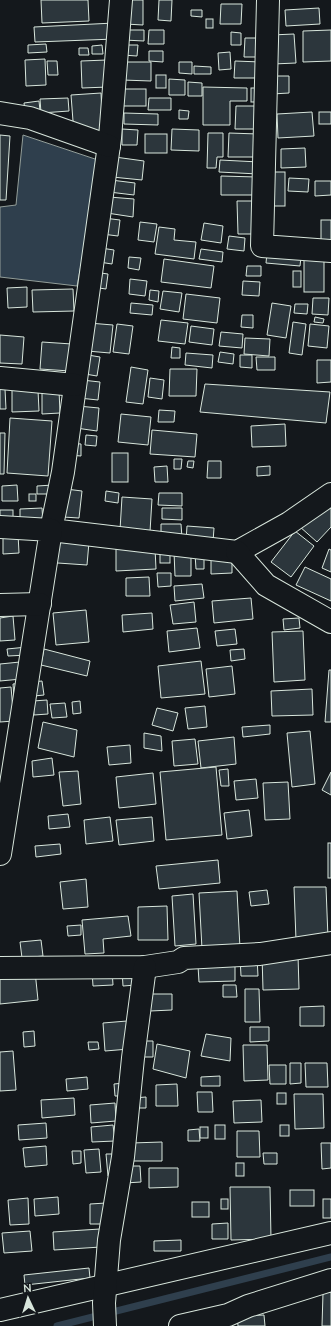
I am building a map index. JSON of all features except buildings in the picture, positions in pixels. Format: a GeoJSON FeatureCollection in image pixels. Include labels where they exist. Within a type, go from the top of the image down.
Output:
{"type":"FeatureCollection","features":[{"type":"Feature","properties":{"kind":"street"},"geometry":{"type":"LineString","coordinates":[[0,854],[51,530],[63,472],[109,146],[121,0]]}},
{"type":"Feature","properties":{"kind":"street"},"geometry":{"type":"LineString","coordinates":[[268,0],[262,246],[331,252]]}},
{"type":"Feature","properties":{"kind":"street"},"geometry":{"type":"LineString","coordinates":[[0,113],[30,118],[109,146]]}},
{"type":"Feature","properties":{"kind":"street"},"geometry":{"type":"LineString","coordinates":[[0,378],[75,385]]}},
{"type":"Feature","properties":{"kind":"street"},"geometry":{"type":"LineString","coordinates":[[0,527],[51,530],[237,552],[289,523],[331,494]]}},
{"type":"Feature","properties":{"kind":"street"},"geometry":{"type":"LineString","coordinates":[[237,552],[266,585],[331,622]]}},
{"type":"Feature","properties":{"kind":"street"},"geometry":{"type":"LineString","coordinates":[[0,605],[40,604]]}},
{"type":"Feature","properties":{"kind":"street"},"geometry":{"type":"LineString","coordinates":[[0,968],[145,966],[178,962],[184,958],[260,954],[331,943]]}},
{"type":"Feature","properties":{"kind":"street"},"geometry":{"type":"LineString","coordinates":[[105,1326],[105,1294],[109,1240],[123,1157],[133,1058],[145,966]]}},
{"type":"Feature","properties":{"kind":"street"},"geometry":{"type":"LineString","coordinates":[[0,1310],[105,1294],[331,1233]]}},
{"type":"Feature","properties":{"kind":"street"},"geometry":{"type":"LineString","coordinates":[[180,1326],[227,1321],[248,1306],[331,1280]]}},
{"type":"Feature","properties":{"kind":"water"},"geometry":{"type":"Polygon","coordinates":[[[23,135],[101,161],[77,286],[0,277],[0,207],[16,205],[23,135]]]}},
{"type":"Feature","properties":{"kind":"waterway"},"geometry":{"type":"LineString","coordinates":[[57,1326],[331,1257]]}}]}
